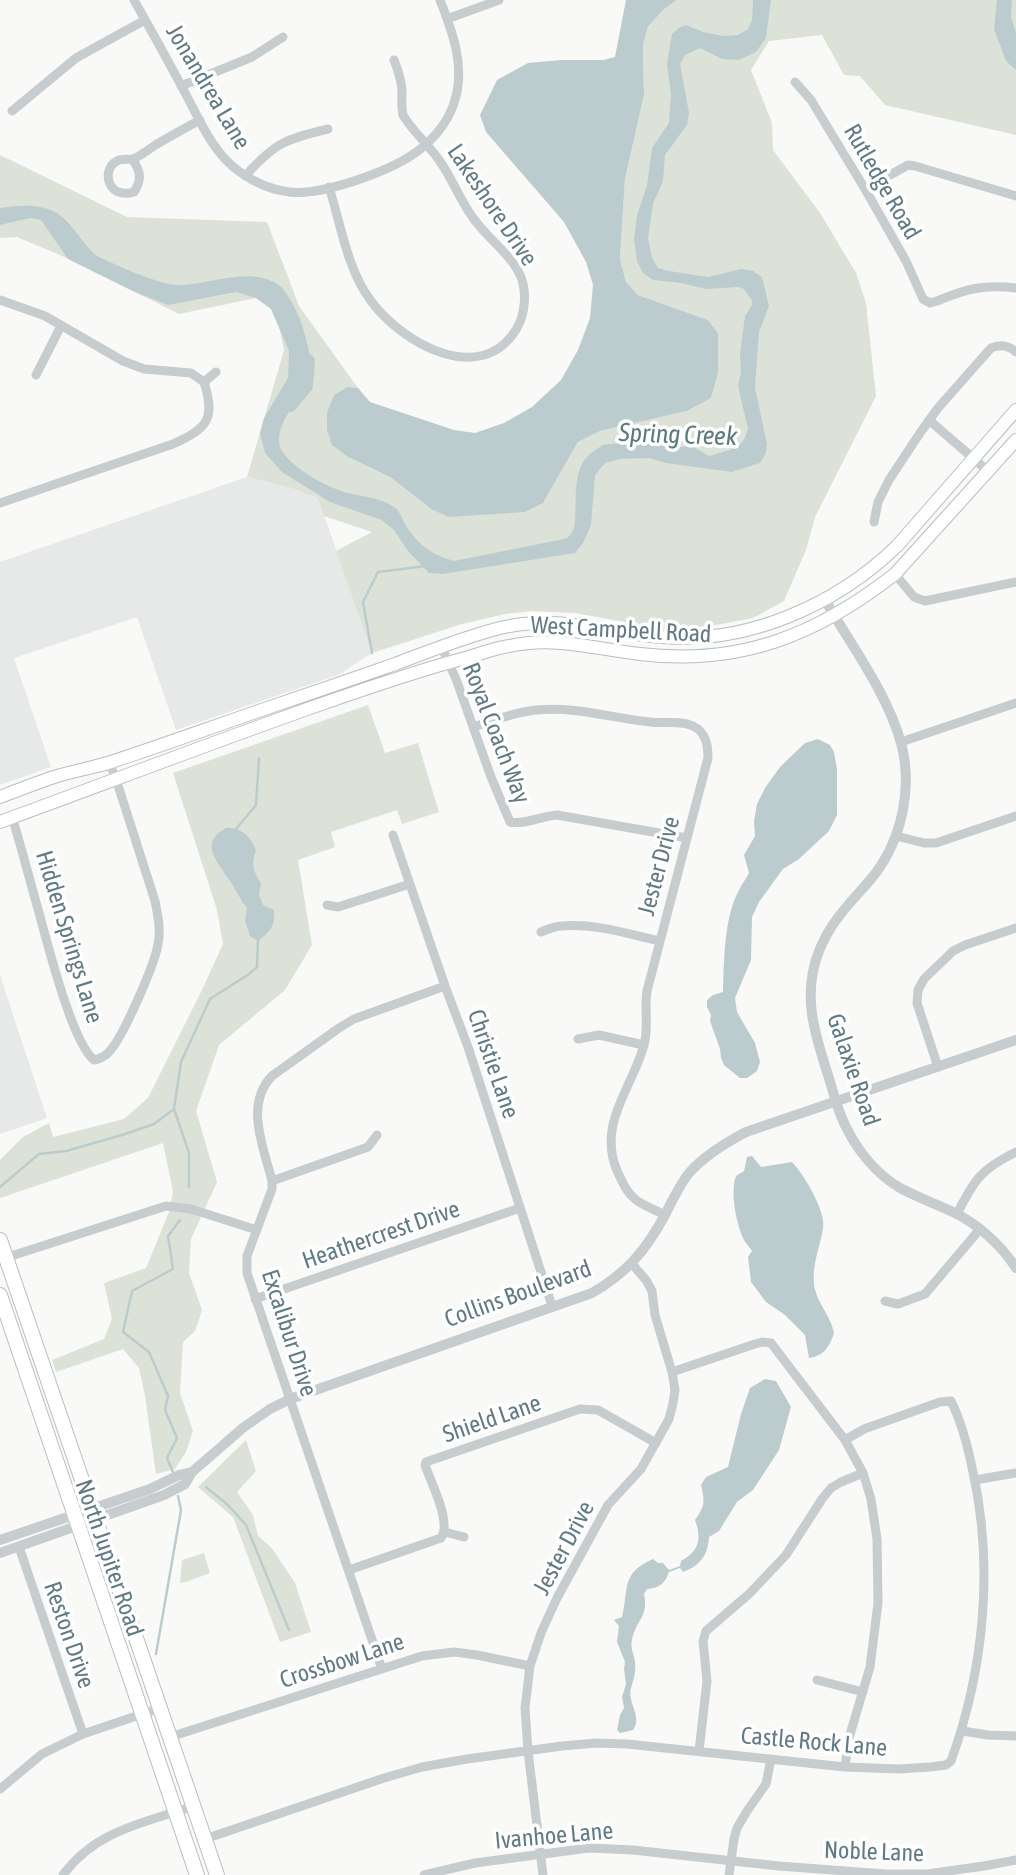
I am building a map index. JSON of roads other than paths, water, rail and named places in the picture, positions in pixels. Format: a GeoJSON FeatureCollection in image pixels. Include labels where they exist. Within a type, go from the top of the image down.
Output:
{"type":"FeatureCollection","features":[{"type":"Feature","properties":{"kind":"main road","name":"West Campbell Road"},"geometry":{"type":"LineString","coordinates":[[0,797],[503,627],[560,623],[663,637],[691,638],[757,628],[790,617],[840,590],[881,561],[1016,410]]}},
{"type":"Feature","properties":{"kind":"main road","name":"West Campbell Road"},"geometry":{"type":"LineString","coordinates":[[6,819],[401,676],[510,646],[546,642],[578,643],[628,653],[676,658],[720,655],[792,637],[833,615],[895,574],[1016,440]]}},
{"type":"Feature","properties":{"kind":"main road"},"geometry":{"type":"LineString","coordinates":[[757,628],[761,646]]}},
{"type":"Feature","properties":{"kind":"main road"},"geometry":{"type":"LineString","coordinates":[[217,725],[222,739]]}},
{"type":"Feature","properties":{"kind":"main road","name":"North Jupiter Road"},"geometry":{"type":"LineString","coordinates":[[0,1240],[217,1875]]}},
{"type":"Feature","properties":{"kind":"main road","name":"North Jupiter Road"},"geometry":{"type":"LineString","coordinates":[[0,1295],[197,1875]]}},
{"type":"Feature","properties":{"kind":"main road"},"geometry":{"type":"LineString","coordinates":[[18,1350],[35,1344]]}},
{"type":"Feature","properties":{"kind":"street","name":"Jonandrea Lane"},"geometry":{"type":"LineString","coordinates":[[135,0],[222,155],[245,176],[288,192],[329,187],[391,166],[417,152],[441,128],[450,113],[458,89],[458,61],[440,0]]}},
{"type":"Feature","properties":{"kind":"street"},"geometry":{"type":"LineString","coordinates":[[447,19],[499,0]]}},
{"type":"Feature","properties":{"kind":"street"},"geometry":{"type":"LineString","coordinates":[[12,111],[76,58],[145,19]]}},
{"type":"Feature","properties":{"kind":"street"},"geometry":{"type":"LineString","coordinates":[[181,86],[252,57],[283,37]]}},
{"type":"Feature","properties":{"kind":"street","name":"Lakeshore Drive"},"geometry":{"type":"LineString","coordinates":[[329,187],[358,278],[371,302],[404,333],[440,353],[466,358],[478,357],[494,350],[512,336],[524,306],[522,279],[513,263],[471,216],[443,166],[403,115],[400,75],[394,60]]}},
{"type":"Feature","properties":{"kind":"street","name":"Rutledge Road"},"geometry":{"type":"LineString","coordinates":[[795,82],[811,100],[865,189],[906,261],[923,299],[930,303],[979,287],[1016,288]]}},
{"type":"Feature","properties":{"kind":"street"},"geometry":{"type":"LineString","coordinates":[[132,159],[200,120]]}},
{"type":"Feature","properties":{"kind":"street"},"geometry":{"type":"LineString","coordinates":[[245,176],[264,155],[284,141],[328,129]]}},
{"type":"Feature","properties":{"kind":"street"},"geometry":{"type":"LineString","coordinates":[[865,189],[908,165],[1016,196]]}},
{"type":"Feature","properties":{"kind":"street"},"geometry":{"type":"LineString","coordinates":[[0,300],[45,316],[123,361],[144,369],[191,373],[204,382],[210,409],[198,432],[173,444],[0,503]]}},
{"type":"Feature","properties":{"kind":"street"},"geometry":{"type":"LineString","coordinates":[[36,375],[61,326]]}},
{"type":"Feature","properties":{"kind":"street"},"geometry":{"type":"LineString","coordinates":[[874,522],[878,502],[889,480],[929,420],[962,379],[991,348],[1004,346],[1016,352]]}},
{"type":"Feature","properties":{"kind":"street"},"geometry":{"type":"LineString","coordinates":[[204,382],[215,372]]}},
{"type":"Feature","properties":{"kind":"street"},"geometry":{"type":"LineString","coordinates":[[929,420],[989,472]]}},
{"type":"Feature","properties":{"kind":"street"},"geometry":{"type":"LineString","coordinates":[[895,574],[914,597],[925,601],[1016,582]]}},
{"type":"Feature","properties":{"kind":"street","name":"Galaxie Road"},"geometry":{"type":"LineString","coordinates":[[824,598],[888,709],[901,742],[906,797],[896,836],[875,873],[830,928],[818,953],[812,978],[810,1005],[814,1032],[845,1126],[875,1168],[899,1187],[957,1214],[980,1229],[1008,1256],[1016,1268]]}},
{"type":"Feature","properties":{"kind":"street","name":"Royal Coach Way"},"geometry":{"type":"LineString","coordinates":[[441,646],[510,822],[519,823],[557,815],[687,838]]}},
{"type":"Feature","properties":{"kind":"street"},"geometry":{"type":"LineString","coordinates":[[901,742],[1016,703]]}},
{"type":"Feature","properties":{"kind":"street","name":"Jester Drive"},"geometry":{"type":"LineString","coordinates":[[473,727],[535,710],[569,709],[649,722],[681,723],[694,726],[707,740],[708,758],[645,1000],[647,1031],[644,1045],[612,1122],[611,1152],[626,1189],[637,1200],[665,1215]]}},
{"type":"Feature","properties":{"kind":"street"},"geometry":{"type":"LineString","coordinates":[[109,762],[116,779]]}},
{"type":"Feature","properties":{"kind":"street","name":"Hidden Springs Lane"},"geometry":{"type":"LineString","coordinates":[[6,819],[80,1040],[87,1055],[94,1060],[99,1059],[110,1052],[122,1030],[155,958],[160,934],[155,901],[116,779]]}},
{"type":"Feature","properties":{"kind":"street"},"geometry":{"type":"LineString","coordinates":[[896,836],[936,843],[1016,816]]}},
{"type":"Feature","properties":{"kind":"street","name":"Christie Lane"},"geometry":{"type":"LineString","coordinates":[[394,835],[468,1047],[552,1306]]}},
{"type":"Feature","properties":{"kind":"street"},"geometry":{"type":"LineString","coordinates":[[327,905],[338,907],[410,884]]}},
{"type":"Feature","properties":{"kind":"street"},"geometry":{"type":"LineString","coordinates":[[541,932],[559,926],[579,926],[613,930],[660,941]]}},
{"type":"Feature","properties":{"kind":"street"},"geometry":{"type":"LineString","coordinates":[[938,1067],[917,1003],[918,990],[924,979],[953,951],[1016,928]]}},
{"type":"Feature","properties":{"kind":"street","name":"Excalibur Drive"},"geometry":{"type":"LineString","coordinates":[[382,1668],[247,1273],[247,1256],[272,1189],[258,1126],[258,1097],[266,1082],[354,1019],[445,986]]}},
{"type":"Feature","properties":{"kind":"street"},"geometry":{"type":"LineString","coordinates":[[578,1039],[599,1035],[644,1045]]}},
{"type":"Feature","properties":{"kind":"street","name":"Collins Boulevard"},"geometry":{"type":"LineString","coordinates":[[0,1540],[164,1496],[185,1484],[192,1472],[244,1427],[290,1398],[592,1293],[632,1264],[650,1242],[688,1175],[729,1141],[757,1128],[836,1100],[1016,1041]]}},
{"type":"Feature","properties":{"kind":"street"},"geometry":{"type":"LineString","coordinates":[[272,1181],[368,1147],[377,1135]]}},
{"type":"Feature","properties":{"kind":"street"},"geometry":{"type":"LineString","coordinates":[[957,1214],[983,1171],[1016,1152]]}},
{"type":"Feature","properties":{"kind":"street"},"geometry":{"type":"LineString","coordinates":[[5,1258],[166,1206],[191,1209],[257,1230]]}},
{"type":"Feature","properties":{"kind":"street","name":"Heathercrest Drive"},"geometry":{"type":"LineString","coordinates":[[255,1299],[520,1208]]}},
{"type":"Feature","properties":{"kind":"street"},"geometry":{"type":"LineString","coordinates":[[885,1301],[898,1304],[925,1294],[980,1229]]}},
{"type":"Feature","properties":{"kind":"street","name":"Jester Drive"},"geometry":{"type":"LineString","coordinates":[[543,1875],[525,1707],[530,1666],[557,1598],[608,1505],[641,1469],[669,1419],[675,1390],[654,1315],[652,1291],[632,1264]]}},
{"type":"Feature","properties":{"kind":"street"},"geometry":{"type":"LineString","coordinates":[[672,1373],[755,1344],[771,1343],[845,1440],[863,1473],[871,1499],[877,1539],[878,1603],[870,1667],[849,1738],[845,1767]]}},
{"type":"Feature","properties":{"kind":"street","name":"Castle Rock Lane"},"geometry":{"type":"LineString","coordinates":[[205,1839],[422,1767],[596,1743],[845,1767],[899,1769],[946,1765],[951,1761],[962,1731],[977,1663],[983,1611],[983,1537],[975,1479],[966,1440],[951,1401],[940,1402],[863,1429],[845,1440]]}},
{"type":"Feature","properties":{"kind":"street","name":"Shield Lane"},"geometry":{"type":"LineString","coordinates":[[445,1532],[426,1462],[580,1409],[598,1410],[656,1443]]}},
{"type":"Feature","properties":{"kind":"street"},"geometry":{"type":"LineString","coordinates":[[699,1751],[707,1681],[703,1641],[706,1631],[749,1594],[786,1555],[831,1488],[863,1473]]}},
{"type":"Feature","properties":{"kind":"street"},"geometry":{"type":"LineString","coordinates":[[975,1479],[1016,1473]]}},
{"type":"Feature","properties":{"kind":"street"},"geometry":{"type":"LineString","coordinates":[[0,1553],[77,1521]]}},
{"type":"Feature","properties":{"kind":"street"},"geometry":{"type":"LineString","coordinates":[[349,1570],[441,1538],[445,1532],[464,1536]]}},
{"type":"Feature","properties":{"kind":"street","name":"Reston Drive"},"geometry":{"type":"LineString","coordinates":[[19,1547],[83,1734]]}},
{"type":"Feature","properties":{"kind":"street","name":"Crossbow Lane"},"geometry":{"type":"LineString","coordinates":[[170,1738],[422,1656],[454,1653],[477,1655],[530,1666]]}},
{"type":"Feature","properties":{"kind":"street"},"geometry":{"type":"LineString","coordinates":[[817,1680],[863,1692]]}},
{"type":"Feature","properties":{"kind":"street"},"geometry":{"type":"LineString","coordinates":[[0,1789],[41,1754],[83,1734],[160,1708]]}},
{"type":"Feature","properties":{"kind":"street"},"geometry":{"type":"LineString","coordinates":[[962,1731],[1016,1736]]}},
{"type":"Feature","properties":{"kind":"street"},"geometry":{"type":"LineString","coordinates":[[729,1875],[737,1828],[766,1784],[771,1759]]}},
{"type":"Feature","properties":{"kind":"street"},"geometry":{"type":"LineString","coordinates":[[63,1875],[87,1848],[101,1839],[194,1806]]}},
{"type":"Feature","properties":{"kind":"street","name":"Ivanhoe Lane"},"geometry":{"type":"LineString","coordinates":[[424,1875],[475,1863],[589,1848],[730,1861]]}},
{"type":"Feature","properties":{"kind":"street","name":"Noble Lane"},"geometry":{"type":"LineString","coordinates":[[730,1861],[849,1872],[927,1874],[1016,1860]]}},
{"type":"Feature","properties":{"kind":"waterway","name":"Spring Creek"},"geometry":{"type":"LineString","coordinates":[[290,405],[306,386],[308,361]]}},
{"type":"Feature","properties":{"kind":"waterway"},"geometry":{"type":"LineString","coordinates":[[372,653],[363,602],[378,572],[426,566]]}},
{"type":"Feature","properties":{"kind":"waterway"},"geometry":{"type":"LineString","coordinates":[[236,829],[256,805],[259,758]]}},
{"type":"Feature","properties":{"kind":"waterway"},"geometry":{"type":"LineString","coordinates":[[189,1187],[189,1153],[174,1109],[181,1062],[210,999],[257,967],[258,938]]}},
{"type":"Feature","properties":{"kind":"waterway"},"geometry":{"type":"LineString","coordinates":[[0,1187],[39,1154],[66,1151],[122,1135],[154,1124],[174,1109]]}},
{"type":"Feature","properties":{"kind":"waterway"},"geometry":{"type":"LineString","coordinates":[[173,1472],[167,1458],[177,1438],[165,1410],[168,1396],[149,1352],[123,1332],[132,1291],[173,1269],[168,1236],[180,1220]]}},
{"type":"Feature","properties":{"kind":"waterway"},"geometry":{"type":"LineString","coordinates":[[206,1487],[228,1505],[246,1525],[289,1630]]}},
{"type":"Feature","properties":{"kind":"waterway"},"geometry":{"type":"LineString","coordinates":[[156,1654],[181,1510],[178,1496]]}}]}
